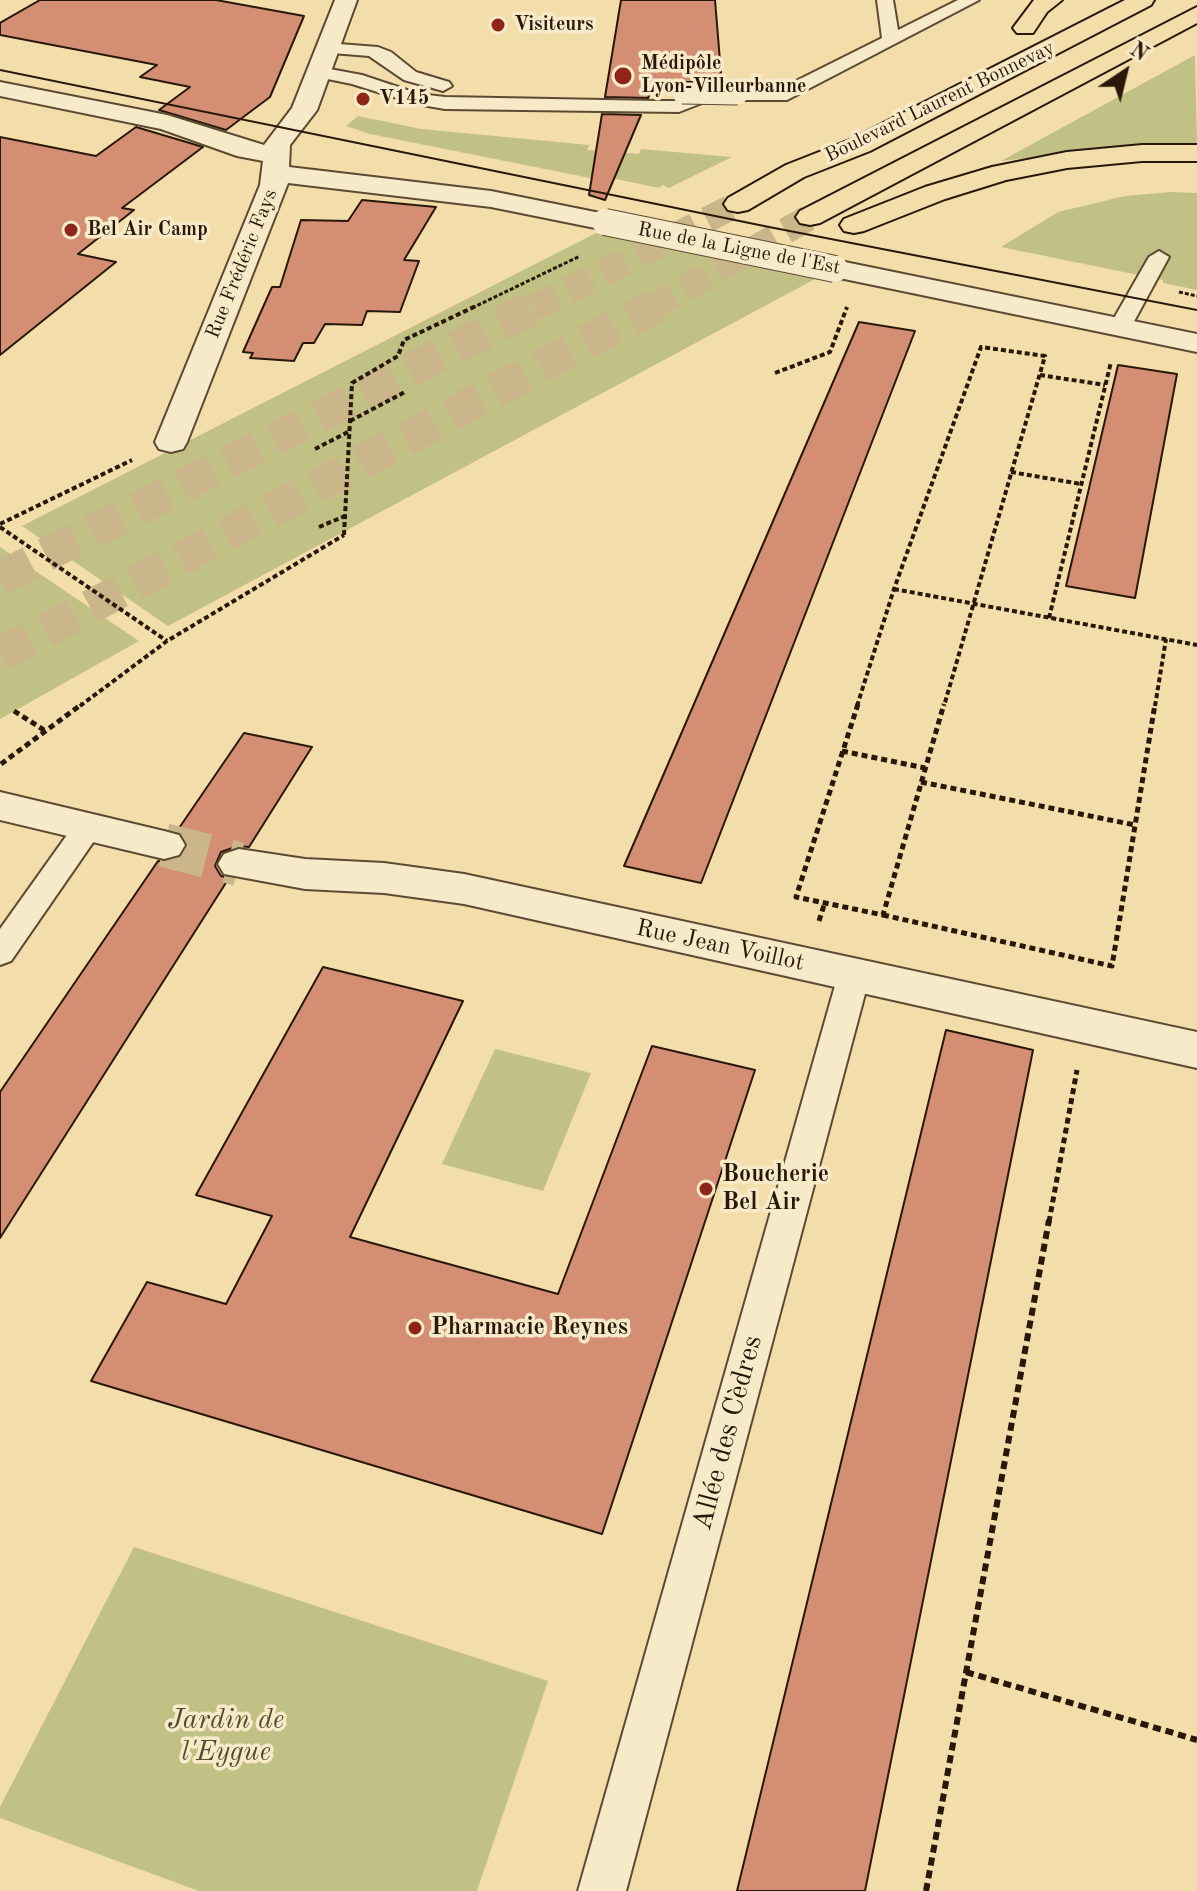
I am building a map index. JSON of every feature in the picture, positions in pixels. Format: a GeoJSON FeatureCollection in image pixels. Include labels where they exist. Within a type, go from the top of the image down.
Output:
{"type":"FeatureCollection","features":[{"type":"Feature","properties":{"kind":"highway","name":"Boulevard Laurent Bonnevay"},"geometry":{"type":"LineString","coordinates":[[738,204],[795,171],[861,145],[1143,0]]}},
{"type":"Feature","properties":{"kind":"highway"},"geometry":{"type":"LineString","coordinates":[[1000,41],[1061,3]]}},
{"type":"Feature","properties":{"kind":"highway","name":"Boulevard Laurent Bonnevay"},"geometry":{"type":"LineString","coordinates":[[810,217],[1197,14]]}},
{"type":"Feature","properties":{"kind":"highway"},"geometry":{"type":"LineString","coordinates":[[795,171],[827,132]]}},
{"type":"Feature","properties":{"kind":"highway"},"geometry":{"type":"LineString","coordinates":[[854,225],[935,193],[1001,173],[1067,160],[1142,153],[1197,153]]}},
{"type":"Feature","properties":{"kind":"street","name":"Rue Frédéric Fays"},"geometry":{"type":"LineString","coordinates":[[171,442],[277,164],[277,144],[304,110],[346,0]]}},
{"type":"Feature","properties":{"kind":"street","name":"Rue de la Ligne de l'Est"},"geometry":{"type":"LineString","coordinates":[[0,89],[167,123],[277,164],[491,199],[879,277],[1116,340],[1197,343]]}},
{"type":"Feature","properties":{"kind":"street"},"geometry":{"type":"LineString","coordinates":[[0,806],[164,845]]}},
{"type":"Feature","properties":{"kind":"street","name":"Rue Jean Voillot"},"geometry":{"type":"LineString","coordinates":[[239,864],[305,874],[384,878],[464,889],[1197,1050]]}},
{"type":"Feature","properties":{"kind":"lane"},"geometry":{"type":"LineString","coordinates":[[885,0],[891,40]]}},
{"type":"Feature","properties":{"kind":"lane"},"geometry":{"type":"LineString","coordinates":[[322,60],[372,51],[385,56],[410,76],[457,88],[682,94],[731,92],[781,96],[971,0]]}},
{"type":"Feature","properties":{"kind":"lane"},"geometry":{"type":"LineString","coordinates":[[322,60],[356,79],[416,99],[445,103],[658,107],[688,104],[731,92]]}},
{"type":"Feature","properties":{"kind":"lane"},"geometry":{"type":"LineString","coordinates":[[1116,340],[1159,257]]}},
{"type":"Feature","properties":{"kind":"lane"},"geometry":{"type":"LineString","coordinates":[[0,953],[88,828]]}},
{"type":"Feature","properties":{"kind":"lane","name":"Allée des Cèdres"},"geometry":{"type":"LineString","coordinates":[[602,1891],[854,975]]}},
{"type":"Feature","properties":{"kind":"path"},"geometry":{"type":"LineString","coordinates":[[0,764],[167,641],[344,535],[352,383],[398,356],[404,340],[580,256]]}},
{"type":"Feature","properties":{"kind":"path"},"geometry":{"type":"LineString","coordinates":[[775,373],[830,352],[850,300],[879,277]]}},
{"type":"Feature","properties":{"kind":"path"},"geometry":{"type":"LineString","coordinates":[[1049,618],[1116,340]]}},
{"type":"Feature","properties":{"kind":"path"},"geometry":{"type":"LineString","coordinates":[[883,915],[1045,356],[981,347],[894,589],[796,897],[1112,966],[1166,639]]}},
{"type":"Feature","properties":{"kind":"path"},"geometry":{"type":"LineString","coordinates":[[1040,375],[1105,385]]}},
{"type":"Feature","properties":{"kind":"path"},"geometry":{"type":"LineString","coordinates":[[350,421],[405,392]]}},
{"type":"Feature","properties":{"kind":"path"},"geometry":{"type":"LineString","coordinates":[[315,449],[350,431]]}},
{"type":"Feature","properties":{"kind":"path"},"geometry":{"type":"LineString","coordinates":[[167,641],[0,525],[171,442]]}},
{"type":"Feature","properties":{"kind":"path"},"geometry":{"type":"LineString","coordinates":[[1011,472],[1081,484]]}},
{"type":"Feature","properties":{"kind":"path"},"geometry":{"type":"LineString","coordinates":[[319,527],[345,516]]}},
{"type":"Feature","properties":{"kind":"path"},"geometry":{"type":"LineString","coordinates":[[894,589],[1197,645]]}},
{"type":"Feature","properties":{"kind":"path"},"geometry":{"type":"LineString","coordinates":[[14,711],[44,730]]}},
{"type":"Feature","properties":{"kind":"path"},"geometry":{"type":"LineString","coordinates":[[842,751],[925,768]]}},
{"type":"Feature","properties":{"kind":"path"},"geometry":{"type":"LineString","coordinates":[[921,782],[1135,825]]}},
{"type":"Feature","properties":{"kind":"path"},"geometry":{"type":"LineString","coordinates":[[926,1891],[1085,1026]]}},
{"type":"Feature","properties":{"kind":"path"},"geometry":{"type":"LineString","coordinates":[[966,1672],[1197,1740]]}},
{"type":"Feature","properties":{"kind":"green space"},"geometry":{"type":"Polygon","coordinates":[[[1195,55],[1197,146],[1124,147],[1001,161],[1195,55]]]}},
{"type":"Feature","properties":{"kind":"green space"},"geometry":{"type":"Polygon","coordinates":[[[358,116],[421,129],[589,145],[587,150],[639,154],[641,149],[732,157],[669,188],[663,185],[659,188],[616,179],[590,178],[370,134],[346,126],[358,116]]]}},
{"type":"Feature","properties":{"kind":"green space"},"geometry":{"type":"Polygon","coordinates":[[[1197,193],[1197,290],[1163,283],[1163,280],[1001,247],[1058,212],[1125,196],[1197,193]]]}},
{"type":"Feature","properties":{"kind":"green space"},"geometry":{"type":"Polygon","coordinates":[[[596,233],[815,279],[168,626],[22,526],[596,233]]]}},
{"type":"Feature","properties":{"kind":"green space"},"geometry":{"type":"Polygon","coordinates":[[[0,547],[139,641],[0,719],[0,547]]]}},
{"type":"Feature","properties":{"kind":"green space"},"geometry":{"type":"Polygon","coordinates":[[[495,1049],[591,1073],[543,1191],[442,1164],[495,1049]]]}},
{"type":"Feature","properties":{"kind":"green space","name":"Jardin de l'Eygue"},"geometry":{"type":"Polygon","coordinates":[[[134,1547],[548,1681],[477,1891],[199,1891],[0,1818],[0,1807],[134,1547]]]}},
{"type":"Feature","properties":{"kind":"building"},"geometry":{"type":"Polygon","coordinates":[[[40,0],[216,0],[304,16],[270,97],[226,130],[159,110],[190,87],[140,77],[157,65],[0,35],[0,23],[40,0]]]}},
{"type":"Feature","properties":{"kind":"building"},"geometry":{"type":"Polygon","coordinates":[[[621,0],[715,0],[721,73],[705,82],[653,87],[648,98],[605,97],[621,0]]]}},
{"type":"Feature","properties":{"kind":"building"},"geometry":{"type":"Polygon","coordinates":[[[602,114],[641,115],[605,200],[589,195],[602,114]]]}},
{"type":"Feature","properties":{"kind":"building"},"geometry":{"type":"Polygon","coordinates":[[[136,127],[203,147],[122,208],[134,210],[78,254],[116,262],[0,355],[0,137],[96,156],[136,127]]]}},
{"type":"Feature","properties":{"kind":"building"},"geometry":{"type":"Polygon","coordinates":[[[362,200],[436,207],[404,260],[419,261],[400,312],[367,311],[362,325],[325,324],[314,343],[303,343],[294,361],[250,358],[253,353],[243,352],[272,287],[280,287],[301,220],[348,221],[362,200]]]}},
{"type":"Feature","properties":{"kind":"building"},"geometry":{"type":"Polygon","coordinates":[[[859,322],[915,331],[701,883],[624,866],[859,322]]]}},
{"type":"Feature","properties":{"kind":"building"},"geometry":{"type":"Polygon","coordinates":[[[1118,365],[1177,374],[1135,598],[1066,586],[1118,365]]]}},
{"type":"Feature","properties":{"kind":"building"},"geometry":{"type":"Polygon","coordinates":[[[244,733],[312,747],[249,847],[238,846],[221,852],[215,866],[221,876],[229,878],[0,1238],[0,1092],[158,861],[182,857],[188,843],[177,831],[244,733]]]}},
{"type":"Feature","properties":{"kind":"building"},"geometry":{"type":"Polygon","coordinates":[[[323,967],[463,1001],[350,1237],[558,1294],[652,1046],[755,1070],[602,1534],[91,1381],[147,1282],[226,1304],[272,1216],[196,1195],[323,967]]]}},
{"type":"Feature","properties":{"kind":"building"},"geometry":{"type":"Polygon","coordinates":[[[946,1030],[1033,1050],[865,1891],[737,1891],[946,1030]]]}},
{"type":"Feature","properties":{"kind":"tunnel"},"geometry":{"type":"LineString","coordinates":[[533,308],[738,204]]}},
{"type":"Feature","properties":{"kind":"tunnel"},"geometry":{"type":"LineString","coordinates":[[650,308],[810,217]]}},
{"type":"Feature","properties":{"kind":"tunnel"},"geometry":{"type":"LineString","coordinates":[[0,578],[537,306]]}},
{"type":"Feature","properties":{"kind":"tunnel"},"geometry":{"type":"LineString","coordinates":[[0,655],[654,306]]}},
{"type":"Feature","properties":{"kind":"tunnel"},"geometry":{"type":"LineString","coordinates":[[164,845],[239,864]]}},
{"type":"Feature","properties":{"kind":"tram line"},"geometry":{"type":"LineString","coordinates":[[0,70],[769,227],[1197,310]]}},
{"type":"Feature","properties":{"kind":"place","name":"Visiteurs"},"geometry":{"type":"Point","coordinates":[498,25]}},
{"type":"Feature","properties":{"kind":"place","name":"Médipôle Lyon-Villeurbanne"},"geometry":{"type":"Point","coordinates":[623,76]}},
{"type":"Feature","properties":{"kind":"place","name":"V145"},"geometry":{"type":"Point","coordinates":[363,99]}},
{"type":"Feature","properties":{"kind":"place","name":"Bel Air Camp"},"geometry":{"type":"Point","coordinates":[71,230]}},
{"type":"Feature","properties":{"kind":"place","name":"Boucherie Bel Air"},"geometry":{"type":"Point","coordinates":[706,1189]}},
{"type":"Feature","properties":{"kind":"place","name":"Pharmacie Reynes"},"geometry":{"type":"Point","coordinates":[415,1328]}}]}
